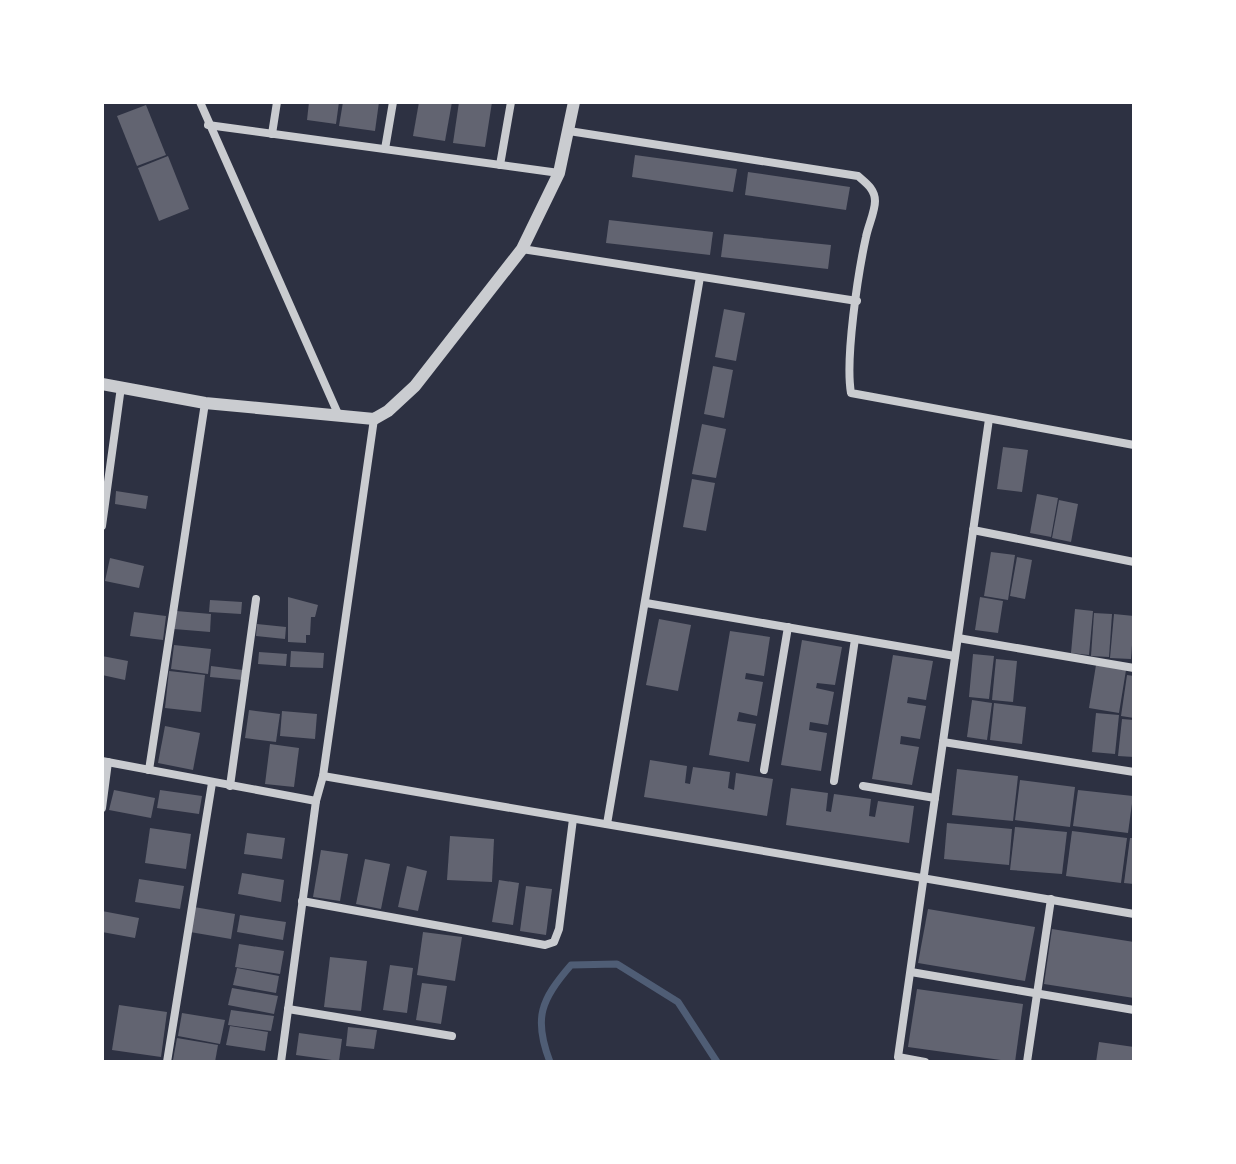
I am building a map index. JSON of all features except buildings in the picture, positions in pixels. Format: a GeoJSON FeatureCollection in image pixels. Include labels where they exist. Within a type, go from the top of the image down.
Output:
{"type":"FeatureCollection","features":[{"type":"Feature","properties":{"kind":"street"},"geometry":{"type":"LineString","coordinates":[[200,102],[339,416]]}},
{"type":"Feature","properties":{"kind":"street"},"geometry":{"type":"LineString","coordinates":[[272,134],[277,102]]}},
{"type":"Feature","properties":{"kind":"street"},"geometry":{"type":"LineString","coordinates":[[385,149],[393,102]]}},
{"type":"Feature","properties":{"kind":"street"},"geometry":{"type":"LineString","coordinates":[[500,165],[511,102]]}},
{"type":"Feature","properties":{"kind":"street"},"geometry":{"type":"LineString","coordinates":[[102,384],[205,403],[374,419],[395,406],[415,386],[522,249],[559,173],[574,102]]}},
{"type":"Feature","properties":{"kind":"street"},"geometry":{"type":"LineString","coordinates":[[208,125],[559,173]]}},
{"type":"Feature","properties":{"kind":"street"},"geometry":{"type":"LineString","coordinates":[[569,131],[858,176],[871,186],[875,201],[857,301],[848,378],[851,393],[1134,445]]}},
{"type":"Feature","properties":{"kind":"street"},"geometry":{"type":"LineString","coordinates":[[522,249],[857,301]]}},
{"type":"Feature","properties":{"kind":"street"},"geometry":{"type":"LineString","coordinates":[[607,824],[700,277]]}},
{"type":"Feature","properties":{"kind":"street"},"geometry":{"type":"LineString","coordinates":[[102,526],[121,387]]}},
{"type":"Feature","properties":{"kind":"street"},"geometry":{"type":"LineString","coordinates":[[149,770],[205,403]]}},
{"type":"Feature","properties":{"kind":"street"},"geometry":{"type":"LineString","coordinates":[[281,1062],[316,801],[323,776],[374,419]]}},
{"type":"Feature","properties":{"kind":"street"},"geometry":{"type":"LineString","coordinates":[[925,1062],[898,1057],[989,419]]}},
{"type":"Feature","properties":{"kind":"street"},"geometry":{"type":"LineString","coordinates":[[973,530],[1134,562]]}},
{"type":"Feature","properties":{"kind":"street"},"geometry":{"type":"LineString","coordinates":[[230,786],[256,599]]}},
{"type":"Feature","properties":{"kind":"street"},"geometry":{"type":"LineString","coordinates":[[646,603],[955,656]]}},
{"type":"Feature","properties":{"kind":"street"},"geometry":{"type":"LineString","coordinates":[[764,770],[788,627]]}},
{"type":"Feature","properties":{"kind":"street"},"geometry":{"type":"LineString","coordinates":[[958,638],[1134,668]]}},
{"type":"Feature","properties":{"kind":"street"},"geometry":{"type":"LineString","coordinates":[[834,781],[855,639]]}},
{"type":"Feature","properties":{"kind":"street"},"geometry":{"type":"LineString","coordinates":[[943,742],[1134,772]]}},
{"type":"Feature","properties":{"kind":"street"},"geometry":{"type":"LineString","coordinates":[[102,808],[105,762],[316,801]]}},
{"type":"Feature","properties":{"kind":"street"},"geometry":{"type":"LineString","coordinates":[[323,776],[1134,914]]}},
{"type":"Feature","properties":{"kind":"street"},"geometry":{"type":"LineString","coordinates":[[167,1062],[212,783]]}},
{"type":"Feature","properties":{"kind":"street"},"geometry":{"type":"LineString","coordinates":[[863,786],[935,798]]}},
{"type":"Feature","properties":{"kind":"street"},"geometry":{"type":"LineString","coordinates":[[302,901],[545,945],[554,942],[559,929],[573,819]]}},
{"type":"Feature","properties":{"kind":"street"},"geometry":{"type":"LineString","coordinates":[[1027,1062],[1051,899]]}},
{"type":"Feature","properties":{"kind":"street"},"geometry":{"type":"LineString","coordinates":[[911,972],[1134,1010]]}},
{"type":"Feature","properties":{"kind":"street"},"geometry":{"type":"LineString","coordinates":[[288,1009],[452,1036]]}},
{"type":"Feature","properties":{"kind":"waterway"},"geometry":{"type":"LineString","coordinates":[[550,1062],[541,1021],[553,989],[571,965],[617,964],[678,1002],[717,1062]]}}]}
